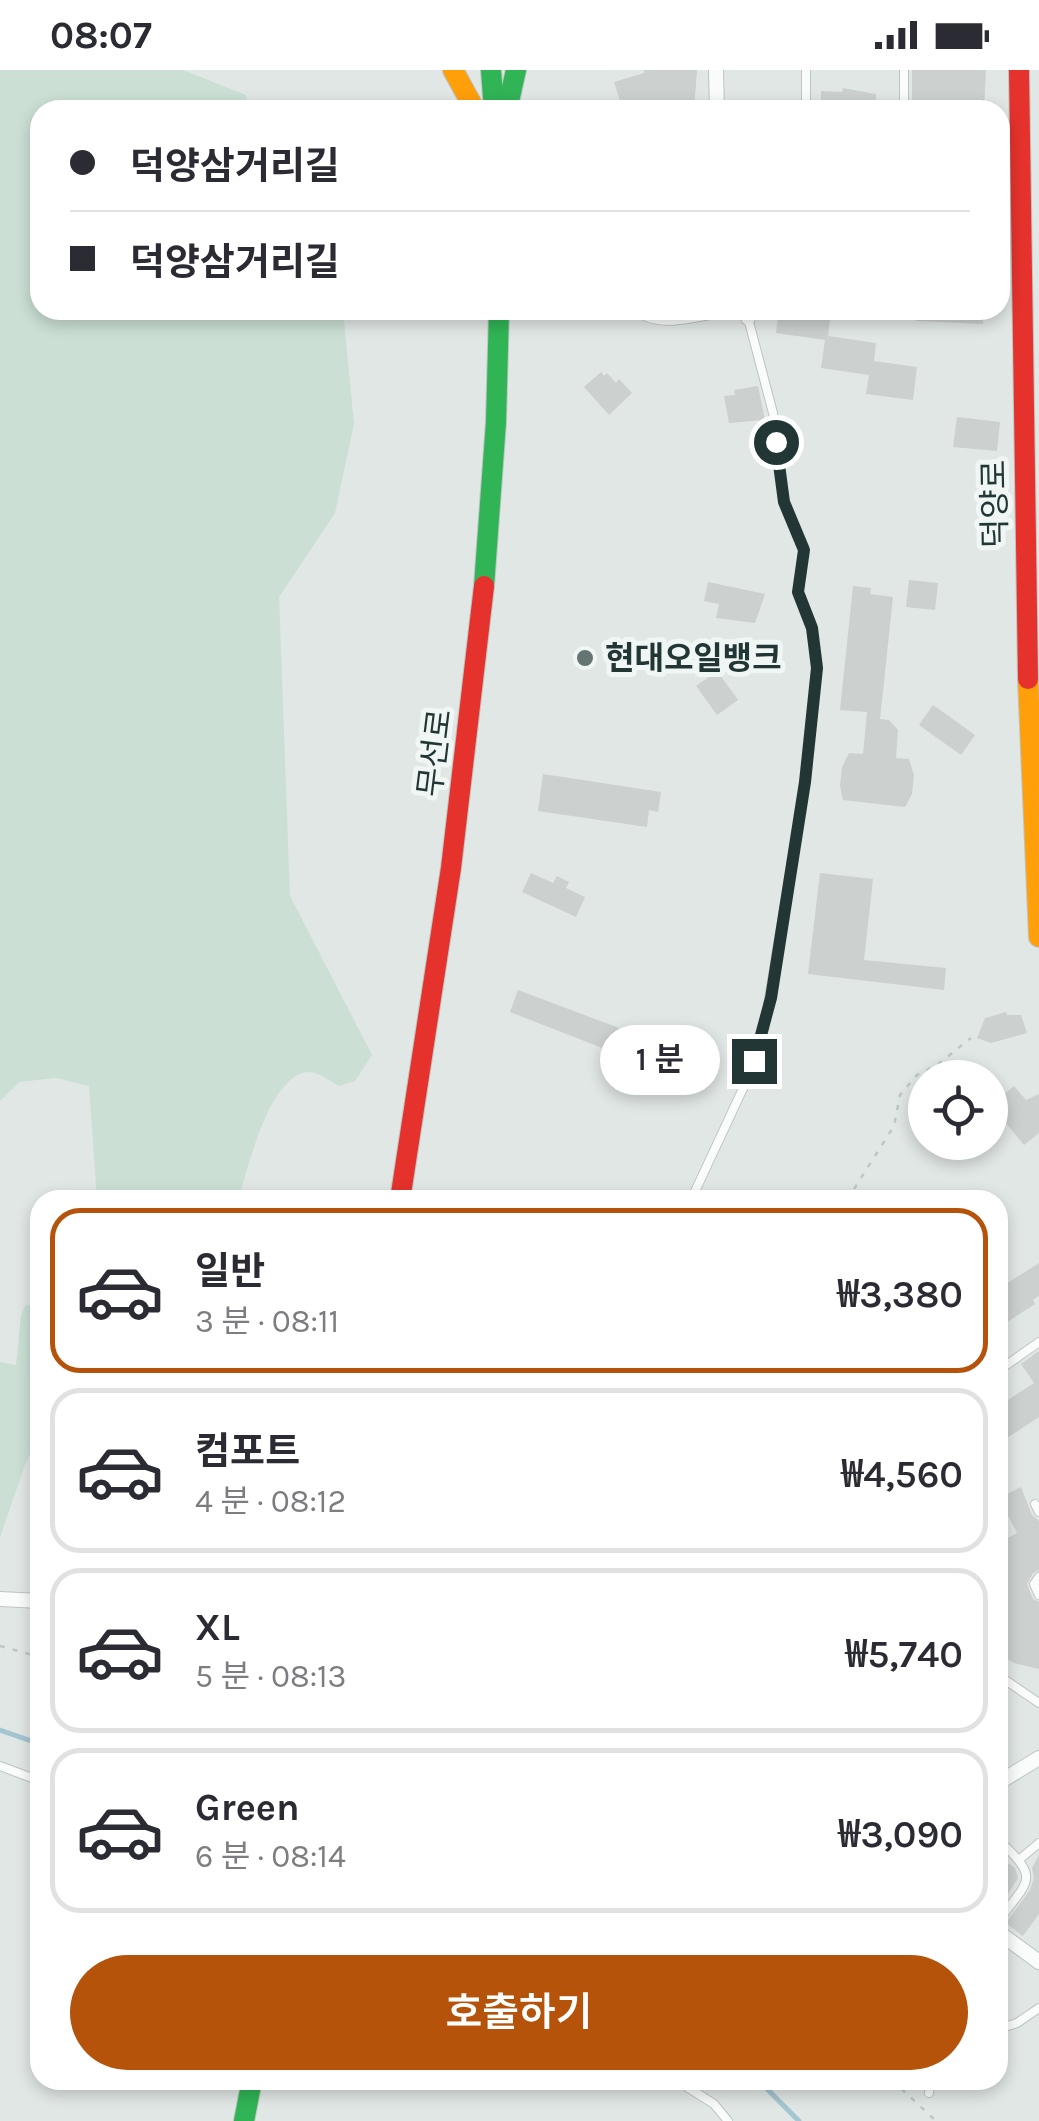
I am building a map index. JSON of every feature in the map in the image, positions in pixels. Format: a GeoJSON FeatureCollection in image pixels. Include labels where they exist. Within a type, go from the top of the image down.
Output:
{"type":"FeatureCollection","features":[{"type":"Feature","properties":{"kind":"street"},"geometry":{"type":"LineString","coordinates":[[453,70],[470,100]]}},
{"type":"Feature","properties":{"kind":"street"},"geometry":{"type":"LineString","coordinates":[[491,70],[493,100]]}},
{"type":"Feature","properties":{"kind":"street"},"geometry":{"type":"LineString","coordinates":[[508,100],[516,70]]}},
{"type":"Feature","properties":{"kind":"street"},"geometry":{"type":"LineString","coordinates":[[716,70],[717,100]]}},
{"type":"Feature","properties":{"kind":"street","name":"덕양로"},"geometry":{"type":"LineString","coordinates":[[1020,70],[1027,664],[1039,936]]}},
{"type":"Feature","properties":{"kind":"street","name":"무선로"},"geometry":{"type":"LineString","coordinates":[[402,1190],[448,883],[485,597],[499,320]]}},
{"type":"Feature","properties":{"kind":"street"},"geometry":{"type":"LineString","coordinates":[[0,1598],[30,1600]]}},
{"type":"Feature","properties":{"kind":"street"},"geometry":{"type":"LineString","coordinates":[[1008,1778],[1039,1758]]}},
{"type":"Feature","properties":{"kind":"street"},"geometry":{"type":"LineString","coordinates":[[1008,1939],[1039,1962]]}},
{"type":"Feature","properties":{"kind":"street"},"geometry":{"type":"LineString","coordinates":[[244,2121],[250,2090]]}},
{"type":"Feature","properties":{"kind":"lane"},"geometry":{"type":"LineString","coordinates":[[806,70],[806,100]]}},
{"type":"Feature","properties":{"kind":"lane"},"geometry":{"type":"LineString","coordinates":[[904,70],[904,100]]}},
{"type":"Feature","properties":{"kind":"lane"},"geometry":{"type":"LineString","coordinates":[[695,1190],[746,1082],[764,1029],[805,782],[817,668],[812,628],[798,592],[804,550],[784,502],[774,413],[745,320]]}},
{"type":"Feature","properties":{"kind":"lane"},"geometry":{"type":"LineString","coordinates":[[1008,1364],[1039,1342]]}},
{"type":"Feature","properties":{"kind":"lane"},"geometry":{"type":"LineString","coordinates":[[1039,1578],[1034,1584],[1039,1595]]}},
{"type":"Feature","properties":{"kind":"lane"},"geometry":{"type":"LineString","coordinates":[[1008,1682],[1039,1703]]}},
{"type":"Feature","properties":{"kind":"lane"},"geometry":{"type":"LineString","coordinates":[[0,1766],[30,1777]]}},
{"type":"Feature","properties":{"kind":"lane"},"geometry":{"type":"LineString","coordinates":[[1020,1860],[1039,1842]]}},
{"type":"Feature","properties":{"kind":"lane"},"geometry":{"type":"LineString","coordinates":[[1008,1849],[1028,1868],[1026,1882],[1008,1907]]}},
{"type":"Feature","properties":{"kind":"lane"},"geometry":{"type":"LineString","coordinates":[[1008,2025],[1039,2008]]}},
{"type":"Feature","properties":{"kind":"lane"},"geometry":{"type":"LineString","coordinates":[[692,2090],[714,2104],[728,2121]]}},
{"type":"Feature","properties":{"kind":"path"},"geometry":{"type":"LineString","coordinates":[[853,1190],[894,1126],[900,1095],[917,1075],[937,1066],[971,1038]]}},
{"type":"Feature","properties":{"kind":"path"},"geometry":{"type":"LineString","coordinates":[[0,1646],[30,1654]]}},
{"type":"Feature","properties":{"kind":"path"},"geometry":{"type":"LineString","coordinates":[[903,2090],[936,2121]]}},
{"type":"Feature","properties":{"kind":"green space"},"geometry":{"type":"Polygon","coordinates":[[[0,70],[183,70],[246,95],[247,100],[30,100],[30,320],[344,320],[354,424],[335,513],[279,597],[290,896],[372,1055],[355,1081],[339,1086],[310,1072],[296,1076],[283,1088],[262,1124],[241,1190],[96,1190],[89,1086],[56,1078],[19,1082],[0,1101],[0,70]]]}},
{"type":"Feature","properties":{"kind":"green space"},"geometry":{"type":"Polygon","coordinates":[[[26,1304],[30,1306],[30,1454],[0,1537],[0,1362],[16,1365],[21,1315],[26,1304]]]}},
{"type":"Feature","properties":{"kind":"building"},"geometry":{"type":"Polygon","coordinates":[[[697,70],[695,100],[620,100],[614,82],[644,73],[697,70]]]}},
{"type":"Feature","properties":{"kind":"building"},"geometry":{"type":"Polygon","coordinates":[[[912,70],[986,70],[984,100],[912,100],[912,70]]]}},
{"type":"Feature","properties":{"kind":"building"},"geometry":{"type":"Polygon","coordinates":[[[843,88],[876,94],[876,100],[821,100],[821,91],[842,92],[843,88]]]}},
{"type":"Feature","properties":{"kind":"building"},"geometry":{"type":"Polygon","coordinates":[[[778,320],[830,320],[828,336],[876,343],[874,361],[917,367],[913,400],[866,394],[869,375],[821,368],[825,340],[776,333],[778,320]]]}},
{"type":"Feature","properties":{"kind":"building"},"geometry":{"type":"Polygon","coordinates":[[[916,320],[983,320],[983,324],[916,320]]]}},
{"type":"Feature","properties":{"kind":"building"},"geometry":{"type":"Polygon","coordinates":[[[601,372],[616,383],[619,379],[632,393],[609,415],[584,387],[601,372]]]}},
{"type":"Feature","properties":{"kind":"building"},"geometry":{"type":"Polygon","coordinates":[[[758,386],[765,420],[729,423],[724,396],[758,386]]]}},
{"type":"Feature","properties":{"kind":"building"},"geometry":{"type":"Polygon","coordinates":[[[957,417],[1000,422],[997,451],[953,447],[957,417]]]}},
{"type":"Feature","properties":{"kind":"building"},"geometry":{"type":"Polygon","coordinates":[[[909,580],[938,583],[935,610],[906,607],[909,580]]]}},
{"type":"Feature","properties":{"kind":"building"},"geometry":{"type":"Polygon","coordinates":[[[708,582],[765,594],[755,623],[716,618],[719,604],[704,601],[708,582]]]}},
{"type":"Feature","properties":{"kind":"building"},"geometry":{"type":"Polygon","coordinates":[[[853,586],[871,588],[870,594],[893,597],[880,719],[889,720],[898,730],[896,758],[909,759],[914,775],[912,794],[905,807],[843,800],[842,767],[849,753],[863,754],[867,712],[840,710],[853,586]]]}},
{"type":"Feature","properties":{"kind":"building"},"geometry":{"type":"Polygon","coordinates":[[[717,671],[738,700],[717,715],[696,686],[717,671]]]}},
{"type":"Feature","properties":{"kind":"building"},"geometry":{"type":"Polygon","coordinates":[[[933,705],[975,735],[961,755],[919,725],[933,705]]]}},
{"type":"Feature","properties":{"kind":"building"},"geometry":{"type":"Polygon","coordinates":[[[543,774],[661,792],[658,812],[649,810],[647,827],[538,811],[543,774]]]}},
{"type":"Feature","properties":{"kind":"building"},"geometry":{"type":"Polygon","coordinates":[[[531,873],[553,883],[557,876],[569,882],[566,888],[585,897],[576,917],[522,892],[531,873]]]}},
{"type":"Feature","properties":{"kind":"building"},"geometry":{"type":"Polygon","coordinates":[[[820,873],[873,879],[864,960],[946,968],[944,990],[808,974],[820,873]]]}},
{"type":"Feature","properties":{"kind":"building"},"geometry":{"type":"Polygon","coordinates":[[[518,990],[619,1028],[610,1051],[510,1012],[518,990]]]}},
{"type":"Feature","properties":{"kind":"building"},"geometry":{"type":"Polygon","coordinates":[[[1006,1012],[1021,1015],[1027,1033],[991,1043],[977,1038],[985,1018],[1006,1012]]]}},
{"type":"Feature","properties":{"kind":"building"},"geometry":{"type":"Polygon","coordinates":[[[1014,1086],[1026,1100],[1039,1094],[1039,1133],[1024,1145],[1008,1126],[1008,1091],[1014,1086]]]}},
{"type":"Feature","properties":{"kind":"building"},"geometry":{"type":"Polygon","coordinates":[[[1039,1263],[1039,1296],[1033,1300],[1035,1304],[1008,1322],[1008,1283],[1039,1263]]]}},
{"type":"Feature","properties":{"kind":"building"},"geometry":{"type":"Polygon","coordinates":[[[1039,1351],[1039,1417],[1008,1437],[1008,1400],[1034,1383],[1021,1364],[1039,1351]]]}},
{"type":"Feature","properties":{"kind":"building"},"geometry":{"type":"Polygon","coordinates":[[[1021,1487],[1032,1515],[1039,1521],[1039,1570],[1027,1584],[1033,1599],[1039,1602],[1039,1669],[1008,1659],[1008,1538],[1017,1533],[1008,1516],[1008,1494],[1021,1487]]]}},
{"type":"Feature","properties":{"kind":"building"},"geometry":{"type":"Polygon","coordinates":[[[1039,1855],[1039,1914],[1023,1936],[1008,1920],[1030,1890],[1032,1868],[1039,1855]]]}},
{"type":"Feature","properties":{"kind":"building"},"geometry":{"type":"Polygon","coordinates":[[[1008,1863],[1015,1868],[1018,1878],[1008,1894],[1008,1863]]]}},
{"type":"Feature","properties":{"kind":"waterway"},"geometry":{"type":"LineString","coordinates":[[0,1730],[30,1740]]}},
{"type":"Feature","properties":{"kind":"waterway"},"geometry":{"type":"LineString","coordinates":[[768,2090],[799,2121]]}},
{"type":"Feature","properties":{"kind":"traffic: fast"},"geometry":{"type":"LineString","coordinates":[[491,70],[493,100]]}},
{"type":"Feature","properties":{"kind":"traffic: fast"},"geometry":{"type":"LineString","coordinates":[[509,100],[516,70]]}},
{"type":"Feature","properties":{"kind":"traffic: fast"},"geometry":{"type":"LineString","coordinates":[[484,586],[499,320]]}},
{"type":"Feature","properties":{"kind":"traffic: fast"},"geometry":{"type":"LineString","coordinates":[[244,2121],[250,2090]]}},
{"type":"Feature","properties":{"kind":"traffic: slow"},"geometry":{"type":"LineString","coordinates":[[453,70],[470,100]]}},
{"type":"Feature","properties":{"kind":"traffic: slow"},"geometry":{"type":"LineString","coordinates":[[1028,679],[1039,937]]}},
{"type":"Feature","properties":{"kind":"traffic: jam"},"geometry":{"type":"LineString","coordinates":[[1019,70],[1028,679]]}},
{"type":"Feature","properties":{"kind":"traffic: jam"},"geometry":{"type":"LineString","coordinates":[[402,1190],[451,868],[484,586]]}},
{"type":"Feature","properties":{"kind":"place","name":"현대오일뱅크"},"geometry":{"type":"Point","coordinates":[585,658]}},
{"type":"Feature","properties":{"kind":"route"},"geometry":{"type":"LineString","coordinates":[[754,1061],[771,998],[805,782],[817,668],[812,628],[798,592],[804,550],[786,511],[776,442]]}}]}
